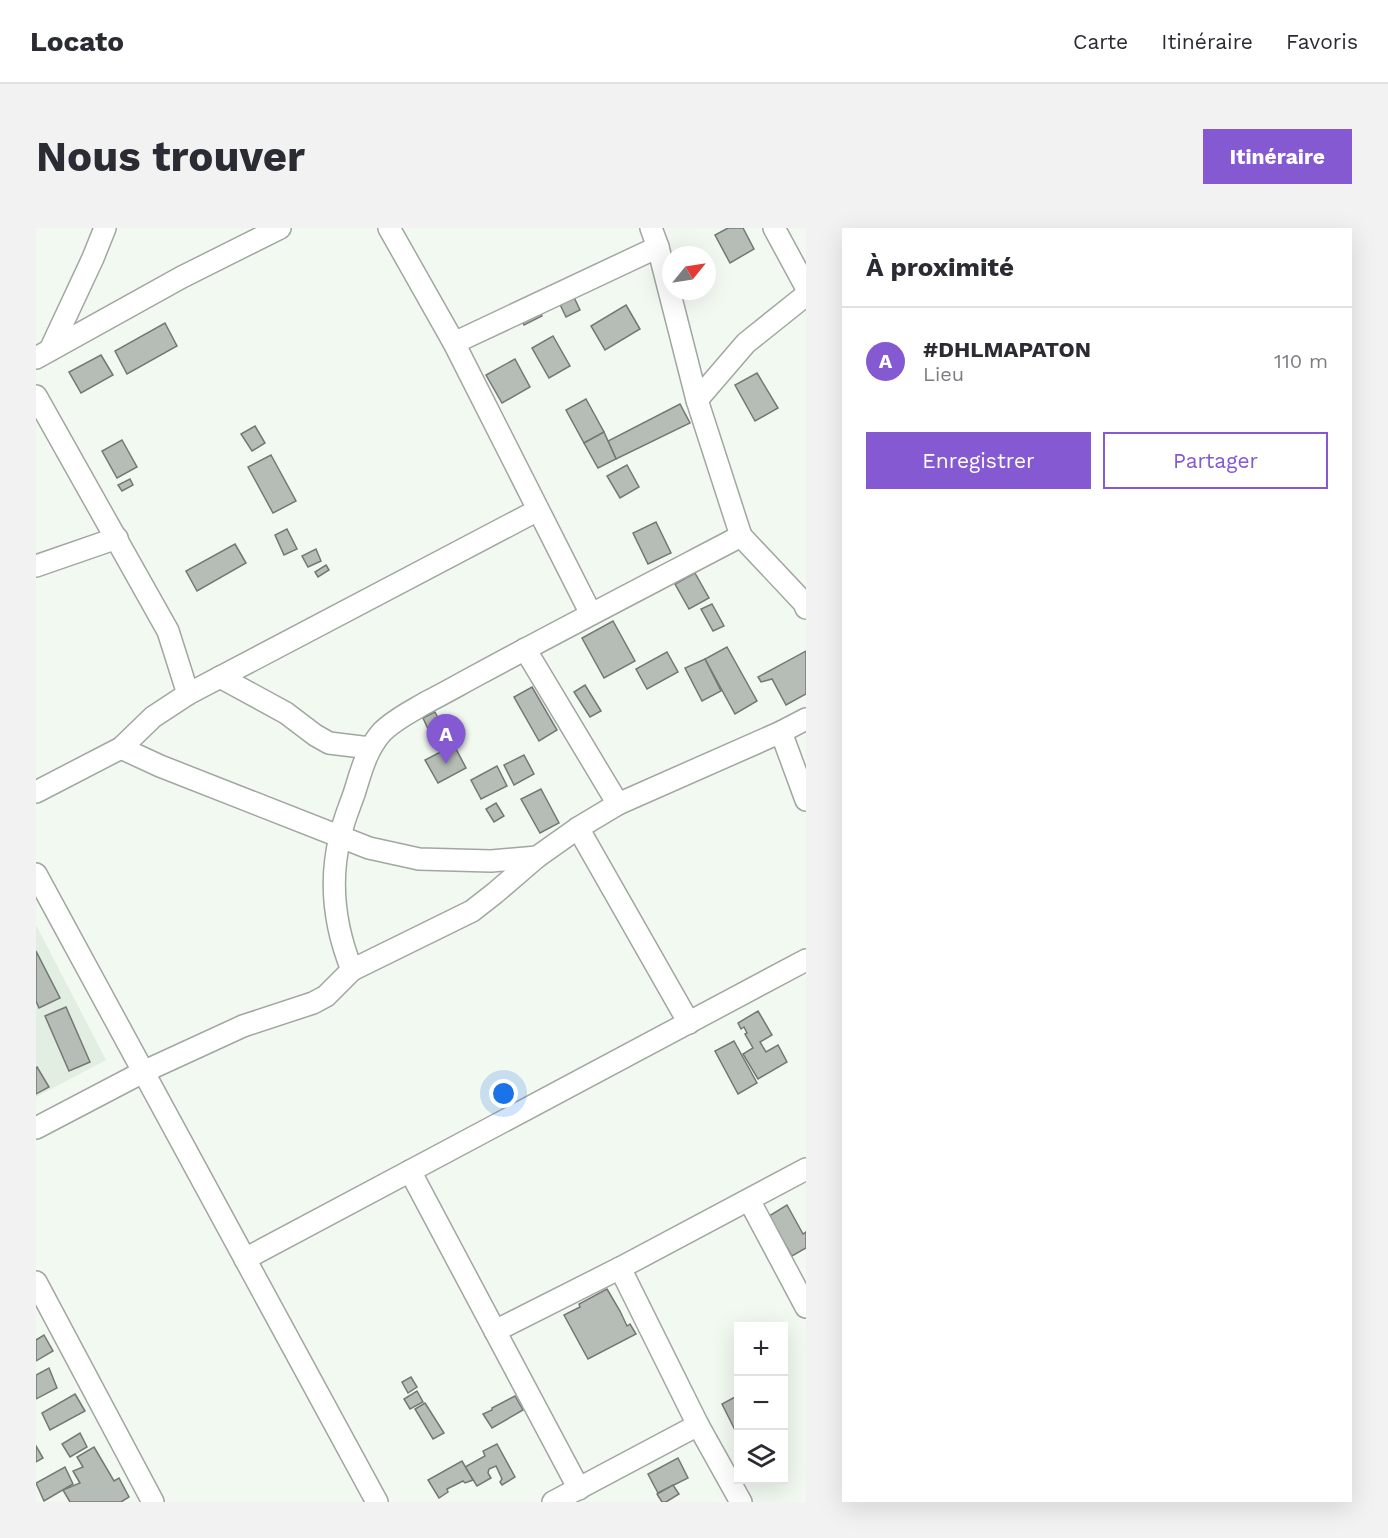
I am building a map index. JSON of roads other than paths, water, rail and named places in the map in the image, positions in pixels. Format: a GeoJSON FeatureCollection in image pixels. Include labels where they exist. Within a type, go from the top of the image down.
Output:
{"type":"FeatureCollection","features":[{"type":"Feature","properties":{"kind":"street"},"geometry":{"type":"LineString","coordinates":[[43,354],[93,258],[105,228]]}},
{"type":"Feature","properties":{"kind":"street"},"geometry":{"type":"LineString","coordinates":[[43,354],[182,277],[280,228]]}},
{"type":"Feature","properties":{"kind":"street"},"geometry":{"type":"LineString","coordinates":[[389,228],[454,343],[591,614]]}},
{"type":"Feature","properties":{"kind":"street"},"geometry":{"type":"LineString","coordinates":[[774,228],[806,287]]}},
{"type":"Feature","properties":{"kind":"street"},"geometry":{"type":"LineString","coordinates":[[454,343],[655,238],[697,400],[741,536],[804,603],[806,608]]}},
{"type":"Feature","properties":{"kind":"street"},"geometry":{"type":"LineString","coordinates":[[697,400],[746,343],[806,295]]}},
{"type":"Feature","properties":{"kind":"street"},"geometry":{"type":"LineString","coordinates":[[36,396],[168,631],[188,694]]}},
{"type":"Feature","properties":{"kind":"street"},"geometry":{"type":"LineString","coordinates":[[36,792],[121,748],[153,717],[188,694],[538,510]]}},
{"type":"Feature","properties":{"kind":"street"},"geometry":{"type":"LineString","coordinates":[[352,970],[338,926],[334,876],[340,837],[362,766],[370,748],[383,732],[401,717],[525,649],[741,536]]}},
{"type":"Feature","properties":{"kind":"street"},"geometry":{"type":"LineString","coordinates":[[36,566],[117,538]]}},
{"type":"Feature","properties":{"kind":"street"},"geometry":{"type":"LineString","coordinates":[[525,649],[618,804]]}},
{"type":"Feature","properties":{"kind":"street"},"geometry":{"type":"LineString","coordinates":[[220,677],[286,713],[329,743],[370,748]]}},
{"type":"Feature","properties":{"kind":"street"},"geometry":{"type":"LineString","coordinates":[[36,1128],[143,1072],[243,1026],[313,1003],[326,996],[352,970],[472,911],[537,857],[578,828],[618,804],[806,719]]}},
{"type":"Feature","properties":{"kind":"street"},"geometry":{"type":"LineString","coordinates":[[781,732],[806,800]]}},
{"type":"Feature","properties":{"kind":"street"},"geometry":{"type":"LineString","coordinates":[[121,748],[160,766],[369,848],[419,860],[491,861],[537,857]]}},
{"type":"Feature","properties":{"kind":"street"},"geometry":{"type":"LineString","coordinates":[[578,828],[689,1023]]}},
{"type":"Feature","properties":{"kind":"street"},"geometry":{"type":"LineString","coordinates":[[36,874],[377,1502]]}},
{"type":"Feature","properties":{"kind":"street"},"geometry":{"type":"LineString","coordinates":[[245,1259],[806,960]]}},
{"type":"Feature","properties":{"kind":"street"},"geometry":{"type":"LineString","coordinates":[[495,1331],[620,1268],[806,1168]]}},
{"type":"Feature","properties":{"kind":"street"},"geometry":{"type":"LineString","coordinates":[[410,1171],[579,1489]]}},
{"type":"Feature","properties":{"kind":"street"},"geometry":{"type":"LineString","coordinates":[[749,1200],[806,1307]]}},
{"type":"Feature","properties":{"kind":"street"},"geometry":{"type":"LineString","coordinates":[[620,1268],[698,1425],[741,1502]]}},
{"type":"Feature","properties":{"kind":"street"},"geometry":{"type":"LineString","coordinates":[[36,1282],[153,1502]]}},
{"type":"Feature","properties":{"kind":"street"},"geometry":{"type":"LineString","coordinates":[[554,1502],[698,1425]]}},
{"type":"Feature","properties":{"kind":"place","name":"#DHLMAPATON"},"geometry":{"type":"Point","coordinates":[446,764]}}]}
